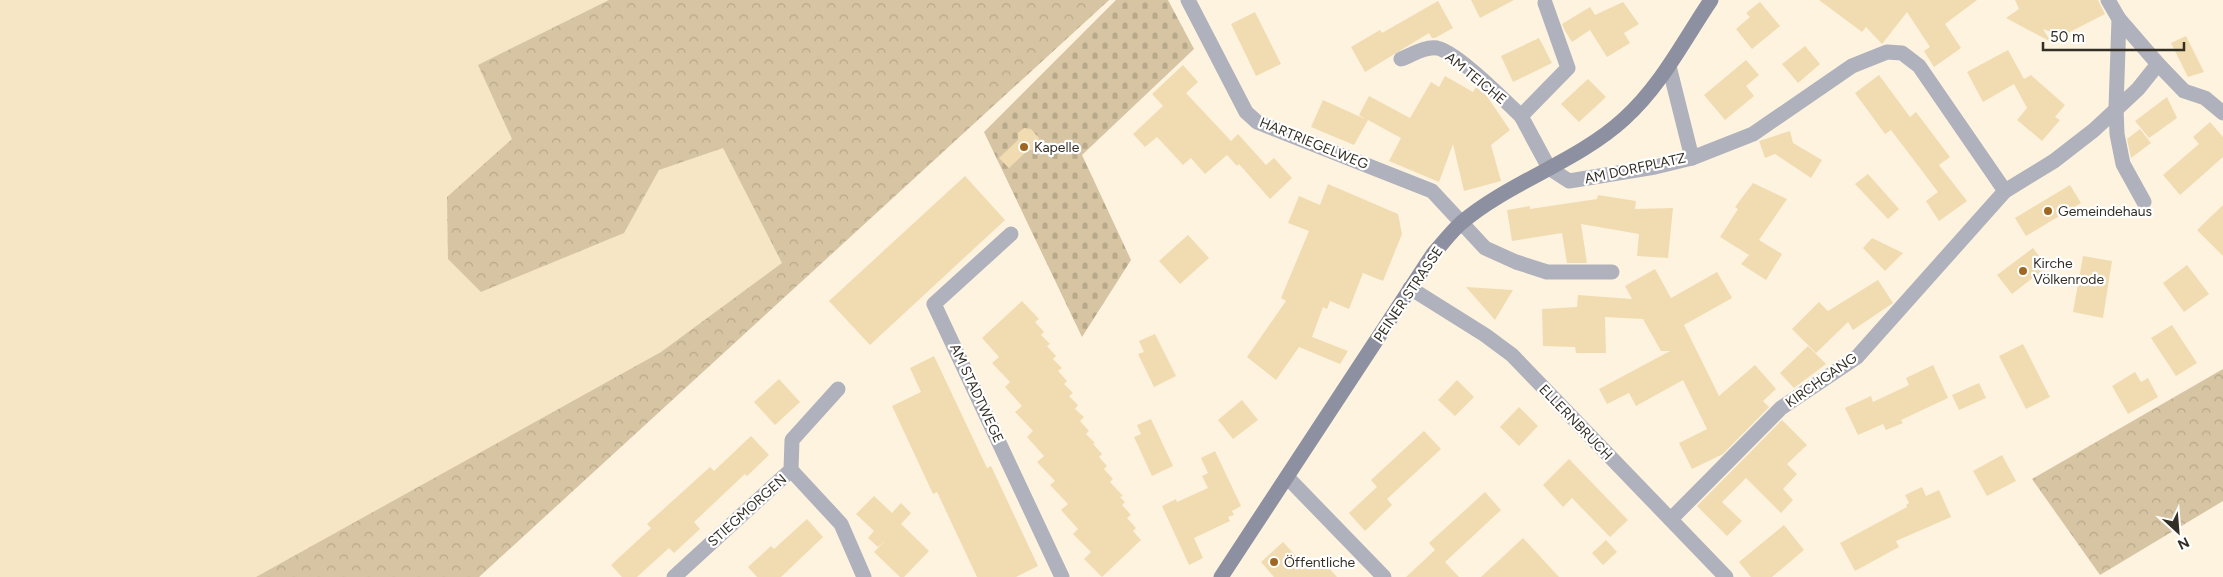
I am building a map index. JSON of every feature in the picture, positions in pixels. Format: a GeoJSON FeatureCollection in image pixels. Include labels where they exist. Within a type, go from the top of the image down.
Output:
{"type":"FeatureCollection","features":[{"type":"Feature","properties":{"kind":"main road","name":"PEINER STRASSE"},"geometry":{"type":"LineString","coordinates":[[1220,577],[1432,254],[1462,223],[1504,194],[1605,134],[1625,118],[1669,66],[1711,0]]}},
{"type":"Feature","properties":{"kind":"street","name":"HARTRIEGELWEG"},"geometry":{"type":"LineString","coordinates":[[1188,0],[1246,112],[1257,122],[1432,191],[1485,248],[1533,269],[1547,272],[1612,272]]}},
{"type":"Feature","properties":{"kind":"street"},"geometry":{"type":"LineString","coordinates":[[2108,0],[2119,19],[2184,91],[2205,98],[2223,113]]}},
{"type":"Feature","properties":{"kind":"street"},"geometry":{"type":"LineString","coordinates":[[1521,116],[1568,68],[1545,3]]}},
{"type":"Feature","properties":{"kind":"street"},"geometry":{"type":"LineString","coordinates":[[2119,19],[2117,134],[2123,164],[2144,202]]}},
{"type":"Feature","properties":{"kind":"street","name":"AM TEICHE"},"geometry":{"type":"LineString","coordinates":[[1401,59],[1423,50],[1437,48],[1452,55],[1521,116],[1549,168]]}},
{"type":"Feature","properties":{"kind":"street"},"geometry":{"type":"LineString","coordinates":[[1692,158],[1753,134],[1852,66],[1887,52],[1902,53],[1919,66],[2005,191]]}},
{"type":"Feature","properties":{"kind":"street","name":"KIRCHGANG"},"geometry":{"type":"LineString","coordinates":[[1670,519],[1781,408],[1856,357],[2005,191],[2054,161],[2094,130],[2138,89],[2158,64]]}},
{"type":"Feature","properties":{"kind":"street","name":"AM DORFPLATZ"},"geometry":{"type":"LineString","coordinates":[[1549,168],[1569,181],[1674,163],[1692,158],[1669,66]]}},
{"type":"Feature","properties":{"kind":"street","name":"AM STADTWEGE"},"geometry":{"type":"LineString","coordinates":[[1010,234],[934,304],[1062,577]]}},
{"type":"Feature","properties":{"kind":"street","name":"ELLERNBRUCH"},"geometry":{"type":"LineString","coordinates":[[1410,288],[1485,335],[1512,355],[1726,577]]}},
{"type":"Feature","properties":{"kind":"street","name":"STIEGMORGEN"},"geometry":{"type":"LineString","coordinates":[[674,577],[791,470],[792,440],[838,389]]}},
{"type":"Feature","properties":{"kind":"street"},"geometry":{"type":"LineString","coordinates":[[791,470],[841,524],[864,577]]}},
{"type":"Feature","properties":{"kind":"street"},"geometry":{"type":"LineString","coordinates":[[1286,477],[1384,577]]}},
{"type":"Feature","properties":{"kind":"shaded area"},"geometry":{"type":"Polygon","coordinates":[[[0,0],[1109,0],[479,577],[0,577],[0,0]]]}},
{"type":"Feature","properties":{"kind":"green space"},"geometry":{"type":"Polygon","coordinates":[[[609,0],[1109,0],[479,577],[256,577],[661,352],[782,263],[723,148],[659,170],[624,233],[481,292],[448,259],[447,197],[512,139],[478,65],[609,0]]]}},
{"type":"Feature","properties":{"kind":"green space"},"geometry":{"type":"Polygon","coordinates":[[[1116,0],[1168,0],[1194,49],[1082,155],[1131,260],[1082,337],[984,132],[1116,0]]]}},
{"type":"Feature","properties":{"kind":"green space"},"geometry":{"type":"Polygon","coordinates":[[[2223,369],[2223,501],[2100,575],[2032,479],[2223,369]]]}},
{"type":"Feature","properties":{"kind":"building"},"geometry":{"type":"Polygon","coordinates":[[[1471,0],[1514,0],[1480,18],[1471,0]]]}},
{"type":"Feature","properties":{"kind":"building"},"geometry":{"type":"Polygon","coordinates":[[[1819,0],[1977,0],[1945,24],[1961,48],[1934,67],[1924,51],[1930,47],[1907,12],[1882,44],[1866,27],[1862,32],[1819,0]]]}},
{"type":"Feature","properties":{"kind":"building"},"geometry":{"type":"Polygon","coordinates":[[[2015,0],[2098,0],[2105,14],[2062,36],[2043,29],[2051,42],[2006,18],[2019,9],[2015,0]]]}},
{"type":"Feature","properties":{"kind":"building"},"geometry":{"type":"Polygon","coordinates":[[[1438,1],[1453,28],[1435,38],[1432,38],[1429,33],[1365,72],[1351,47],[1380,30],[1382,33],[1438,1]]]}},
{"type":"Feature","properties":{"kind":"building"},"geometry":{"type":"Polygon","coordinates":[[[1623,2],[1639,24],[1624,33],[1630,43],[1607,57],[1590,30],[1572,42],[1562,24],[1590,7],[1595,15],[1623,2]]]}},
{"type":"Feature","properties":{"kind":"building"},"geometry":{"type":"Polygon","coordinates":[[[1760,2],[1780,26],[1752,49],[1736,29],[1750,17],[1746,13],[1760,2]]]}},
{"type":"Feature","properties":{"kind":"building"},"geometry":{"type":"Polygon","coordinates":[[[1255,12],[1281,64],[1256,76],[1231,24],[1255,12]]]}},
{"type":"Feature","properties":{"kind":"building"},"geometry":{"type":"Polygon","coordinates":[[[2186,36],[2204,72],[2188,77],[2171,43],[2186,36]]]}},
{"type":"Feature","properties":{"kind":"building"},"geometry":{"type":"Polygon","coordinates":[[[1539,38],[1552,63],[1513,82],[1501,56],[1539,38]]]}},
{"type":"Feature","properties":{"kind":"building"},"geometry":{"type":"Polygon","coordinates":[[[1805,46],[1820,64],[1798,83],[1782,64],[1805,46]]]}},
{"type":"Feature","properties":{"kind":"building"},"geometry":{"type":"Polygon","coordinates":[[[2008,50],[2024,79],[2031,75],[2065,105],[2055,117],[2060,120],[2042,141],[2017,120],[2027,108],[2014,84],[1983,102],[1967,72],[2008,50]]]}},
{"type":"Feature","properties":{"kind":"building"},"geometry":{"type":"Polygon","coordinates":[[[1746,60],[1759,75],[1746,86],[1754,96],[1725,120],[1704,95],[1746,60]]]}},
{"type":"Feature","properties":{"kind":"building"},"geometry":{"type":"Polygon","coordinates":[[[1183,65],[1198,82],[1186,93],[1231,141],[1238,134],[1266,165],[1274,158],[1292,178],[1270,199],[1239,164],[1237,166],[1227,155],[1205,174],[1191,158],[1183,165],[1157,137],[1145,147],[1133,134],[1163,106],[1152,94],[1183,65]]]}},
{"type":"Feature","properties":{"kind":"building"},"geometry":{"type":"Polygon","coordinates":[[[1879,75],[1910,117],[1916,112],[1950,157],[1939,165],[1967,201],[1939,221],[1926,201],[1938,192],[1891,130],[1885,134],[1855,93],[1879,75]]]}},
{"type":"Feature","properties":{"kind":"building"},"geometry":{"type":"Polygon","coordinates":[[[1445,76],[1473,92],[1476,87],[1486,95],[1510,130],[1491,145],[1501,181],[1464,191],[1453,144],[1439,182],[1389,161],[1401,138],[1368,120],[1354,145],[1311,127],[1323,100],[1365,119],[1359,115],[1369,96],[1410,118],[1431,82],[1439,87],[1445,76]]]}},
{"type":"Feature","properties":{"kind":"building"},"geometry":{"type":"Polygon","coordinates":[[[1588,79],[1606,97],[1579,122],[1561,104],[1588,79]]]}},
{"type":"Feature","properties":{"kind":"building"},"geometry":{"type":"Polygon","coordinates":[[[2167,97],[2177,118],[2149,138],[2135,121],[2167,97]]]}},
{"type":"Feature","properties":{"kind":"building"},"geometry":{"type":"Polygon","coordinates":[[[2210,122],[2223,137],[2223,157],[2180,195],[2163,175],[2199,144],[2193,137],[2210,122]]]}},
{"type":"Feature","properties":{"kind":"building","name":"Kapelle"},"geometry":{"type":"Polygon","coordinates":[[[1024,128],[1031,129],[1039,138],[1040,145],[1035,149],[1027,151],[1009,168],[999,158],[1018,140],[1018,133],[1024,128]]]}},
{"type":"Feature","properties":{"kind":"building"},"geometry":{"type":"Polygon","coordinates":[[[2140,129],[2151,143],[2131,158],[2127,139],[2140,129]]]}},
{"type":"Feature","properties":{"kind":"building"},"geometry":{"type":"Polygon","coordinates":[[[1790,131],[1793,143],[1822,160],[1811,178],[1775,154],[1765,158],[1759,141],[1790,131]]]}},
{"type":"Feature","properties":{"kind":"building"},"geometry":{"type":"Polygon","coordinates":[[[1868,174],[1899,209],[1888,219],[1855,184],[1868,174]]]}},
{"type":"Feature","properties":{"kind":"building"},"geometry":{"type":"Polygon","coordinates":[[[965,176],[1005,220],[870,345],[829,301],[965,176]]]}},
{"type":"Feature","properties":{"kind":"building"},"geometry":{"type":"Polygon","coordinates":[[[1753,183],[1787,199],[1759,240],[1782,254],[1766,280],[1741,264],[1749,255],[1720,237],[1738,209],[1735,207],[1753,183]]]}},
{"type":"Feature","properties":{"kind":"building"},"geometry":{"type":"Polygon","coordinates":[[[1328,184],[1398,214],[1402,234],[1383,281],[1363,273],[1349,309],[1330,301],[1327,309],[1323,307],[1312,337],[1348,351],[1340,364],[1299,347],[1276,380],[1247,357],[1286,301],[1281,298],[1309,231],[1288,223],[1299,196],[1320,205],[1328,184]]]}},
{"type":"Feature","properties":{"kind":"building","name":"Gemeindehaus"},"geometry":{"type":"Polygon","coordinates":[[[2070,185],[2081,203],[2026,236],[2015,218],[2070,185]]]}},
{"type":"Feature","properties":{"kind":"building"},"geometry":{"type":"Polygon","coordinates":[[[1598,195],[1636,201],[1635,209],[1673,208],[1668,258],[1637,256],[1639,234],[1581,224],[1587,263],[1567,263],[1562,233],[1512,241],[1507,210],[1530,206],[1530,209],[1597,199],[1598,195]]]}},
{"type":"Feature","properties":{"kind":"building"},"geometry":{"type":"Polygon","coordinates":[[[2223,205],[2223,256],[2197,230],[2223,205]]]}},
{"type":"Feature","properties":{"kind":"building"},"geometry":{"type":"Polygon","coordinates":[[[1188,235],[1209,258],[1180,284],[1159,261],[1188,235]]]}},
{"type":"Feature","properties":{"kind":"building"},"geometry":{"type":"Polygon","coordinates":[[[1872,238],[1903,253],[1885,271],[1863,248],[1872,238]]]}},
{"type":"Feature","properties":{"kind":"building","name":"Kirche Völkenrode"},"geometry":{"type":"Polygon","coordinates":[[[2033,248],[2047,267],[2012,294],[1997,275],[2033,248]]]}},
{"type":"Feature","properties":{"kind":"building"},"geometry":{"type":"Polygon","coordinates":[[[2083,256],[2112,261],[2103,318],[2073,312],[2083,256]]]}},
{"type":"Feature","properties":{"kind":"building"},"geometry":{"type":"Polygon","coordinates":[[[2187,265],[2209,294],[2184,312],[2163,283],[2187,265]]]}},
{"type":"Feature","properties":{"kind":"building"},"geometry":{"type":"Polygon","coordinates":[[[1655,269],[1671,298],[1717,272],[1732,298],[1684,325],[1719,396],[1755,365],[1776,389],[1763,401],[1769,407],[1723,454],[1692,469],[1679,443],[1707,429],[1683,380],[1636,406],[1629,393],[1607,404],[1599,389],[1670,351],[1661,351],[1643,319],[1605,317],[1606,353],[1576,353],[1575,347],[1543,346],[1542,309],[1577,307],[1578,295],[1632,299],[1625,286],[1655,269]]]}},
{"type":"Feature","properties":{"kind":"building"},"geometry":{"type":"Polygon","coordinates":[[[1878,280],[1893,303],[1853,330],[1848,322],[1816,353],[1792,329],[1819,302],[1828,311],[1878,280]]]}},
{"type":"Feature","properties":{"kind":"building"},"geometry":{"type":"Polygon","coordinates":[[[1466,287],[1513,290],[1495,320],[1466,287]]]}},
{"type":"Feature","properties":{"kind":"building"},"geometry":{"type":"Polygon","coordinates":[[[1022,301],[1039,319],[1035,322],[1044,332],[1041,335],[1050,344],[1047,346],[1056,356],[1053,359],[1062,368],[1058,371],[1067,381],[1064,384],[1073,393],[1069,396],[1078,405],[1075,409],[1084,417],[1080,421],[1089,431],[1086,434],[1102,454],[1099,457],[1107,466],[1104,469],[1113,479],[1110,482],[1123,496],[1120,497],[1125,502],[1122,505],[1131,515],[1127,518],[1136,528],[1133,531],[1141,540],[1102,577],[1084,559],[1091,552],[1073,534],[1078,529],[1061,510],[1068,504],[1050,485],[1055,481],[1037,462],[1044,456],[1027,437],[1033,431],[1015,412],[1022,406],[1005,387],[1010,382],[992,363],[999,357],[982,338],[1022,301]]]}},
{"type":"Feature","properties":{"kind":"building"},"geometry":{"type":"Polygon","coordinates":[[[2172,325],[2197,363],[2176,376],[2151,338],[2172,325]]]}},
{"type":"Feature","properties":{"kind":"building"},"geometry":{"type":"Polygon","coordinates":[[[1155,334],[1176,376],[1154,387],[1138,354],[1144,352],[1139,341],[1155,334]]]}},
{"type":"Feature","properties":{"kind":"building"},"geometry":{"type":"Polygon","coordinates":[[[2023,344],[2050,397],[2026,409],[1999,356],[2023,344]]]}},
{"type":"Feature","properties":{"kind":"building"},"geometry":{"type":"Polygon","coordinates":[[[1808,346],[1826,364],[1794,388],[1780,373],[1808,346]]]}},
{"type":"Feature","properties":{"kind":"building"},"geometry":{"type":"Polygon","coordinates":[[[934,356],[987,468],[991,466],[1038,566],[1016,577],[977,577],[937,492],[933,494],[892,406],[921,392],[910,368],[934,356]]]}},
{"type":"Feature","properties":{"kind":"building"},"geometry":{"type":"Polygon","coordinates":[[[1933,365],[1948,398],[1901,420],[1903,423],[1886,430],[1883,424],[1858,435],[1845,408],[1871,396],[1873,402],[1909,385],[1906,378],[1933,365]]]}},
{"type":"Feature","properties":{"kind":"building"},"geometry":{"type":"Polygon","coordinates":[[[2135,372],[2141,382],[2148,378],[2158,397],[2128,414],[2112,386],[2135,372]]]}},
{"type":"Feature","properties":{"kind":"building"},"geometry":{"type":"Polygon","coordinates":[[[779,379],[800,402],[775,425],[754,402],[779,379]]]}},
{"type":"Feature","properties":{"kind":"building"},"geometry":{"type":"Polygon","coordinates":[[[1457,380],[1474,397],[1455,416],[1438,400],[1457,380]]]}},
{"type":"Feature","properties":{"kind":"building"},"geometry":{"type":"Polygon","coordinates":[[[1979,383],[1986,398],[1959,410],[1952,395],[1979,383]]]}},
{"type":"Feature","properties":{"kind":"building"},"geometry":{"type":"Polygon","coordinates":[[[1242,400],[1258,420],[1233,439],[1218,420],[1242,400]]]}},
{"type":"Feature","properties":{"kind":"building"},"geometry":{"type":"Polygon","coordinates":[[[1519,407],[1538,426],[1519,446],[1500,427],[1519,407]]]}},
{"type":"Feature","properties":{"kind":"building"},"geometry":{"type":"Polygon","coordinates":[[[1151,419],[1173,466],[1152,476],[1134,437],[1141,434],[1137,425],[1151,419]]]}},
{"type":"Feature","properties":{"kind":"building"},"geometry":{"type":"Polygon","coordinates":[[[1782,420],[1807,445],[1787,464],[1797,474],[1783,489],[1793,500],[1781,513],[1746,478],[1722,502],[1742,521],[1727,536],[1697,506],[1782,420]]]}},
{"type":"Feature","properties":{"kind":"building"},"geometry":{"type":"Polygon","coordinates":[[[1424,431],[1441,449],[1387,499],[1392,505],[1365,531],[1349,513],[1377,487],[1371,480],[1424,431]]]}},
{"type":"Feature","properties":{"kind":"building"},"geometry":{"type":"Polygon","coordinates":[[[751,436],[769,455],[747,476],[745,474],[694,522],[700,529],[674,553],[669,548],[637,577],[622,577],[611,565],[651,528],[647,524],[710,467],[714,471],[751,436]]]}},
{"type":"Feature","properties":{"kind":"building"},"geometry":{"type":"Polygon","coordinates":[[[1215,451],[1241,506],[1232,511],[1234,515],[1228,517],[1230,521],[1194,538],[1203,558],[1189,565],[1162,506],[1176,499],[1177,502],[1208,488],[1202,476],[1208,473],[1201,458],[1215,451]]]}},
{"type":"Feature","properties":{"kind":"building"},"geometry":{"type":"Polygon","coordinates":[[[2002,455],[2016,481],[1987,496],[1973,471],[2002,455]]]}},
{"type":"Feature","properties":{"kind":"building"},"geometry":{"type":"Polygon","coordinates":[[[1569,459],[1628,520],[1610,537],[1572,498],[1563,507],[1543,485],[1569,459]]]}},
{"type":"Feature","properties":{"kind":"building"},"geometry":{"type":"Polygon","coordinates":[[[1922,487],[1926,496],[1939,490],[1951,517],[1896,541],[1899,547],[1855,571],[1840,543],[1907,507],[1906,505],[1909,503],[1905,495],[1922,487]]]}},
{"type":"Feature","properties":{"kind":"building"},"geometry":{"type":"Polygon","coordinates":[[[1485,492],[1501,510],[1445,562],[1459,577],[1406,577],[1435,550],[1429,543],[1485,492]]]}},
{"type":"Feature","properties":{"kind":"building"},"geometry":{"type":"Polygon","coordinates":[[[874,496],[892,513],[901,503],[911,513],[901,524],[929,551],[904,577],[900,577],[874,552],[885,541],[878,547],[868,538],[874,531],[856,514],[874,496]]]}},
{"type":"Feature","properties":{"kind":"building"},"geometry":{"type":"Polygon","coordinates":[[[807,519],[823,537],[781,577],[757,577],[748,567],[771,546],[774,549],[807,519]]]}},
{"type":"Feature","properties":{"kind":"building"},"geometry":{"type":"Polygon","coordinates":[[[1784,525],[1804,550],[1772,577],[1751,577],[1739,562],[1784,525]]]}},
{"type":"Feature","properties":{"kind":"building"},"geometry":{"type":"Polygon","coordinates":[[[1523,538],[1559,577],[1481,577],[1523,538]]]}},
{"type":"Feature","properties":{"kind":"building"},"geometry":{"type":"Polygon","coordinates":[[[1606,540],[1617,552],[1603,565],[1592,553],[1606,540]]]}},
{"type":"Feature","properties":{"kind":"building"},"geometry":{"type":"Polygon","coordinates":[[[1283,542],[1309,570],[1321,559],[1337,577],[1274,577],[1261,562],[1283,542]]]}},
{"type":"Feature","properties":{"kind":"place","name":"Kapelle"},"geometry":{"type":"Point","coordinates":[1024,147]}},
{"type":"Feature","properties":{"kind":"place","name":"Gemeindehaus"},"geometry":{"type":"Point","coordinates":[2048,211]}},
{"type":"Feature","properties":{"kind":"place","name":"Kirche Völkenrode"},"geometry":{"type":"Point","coordinates":[2023,271]}},
{"type":"Feature","properties":{"kind":"place","name":"Öffentliche"},"geometry":{"type":"Point","coordinates":[1274,562]}}]}
